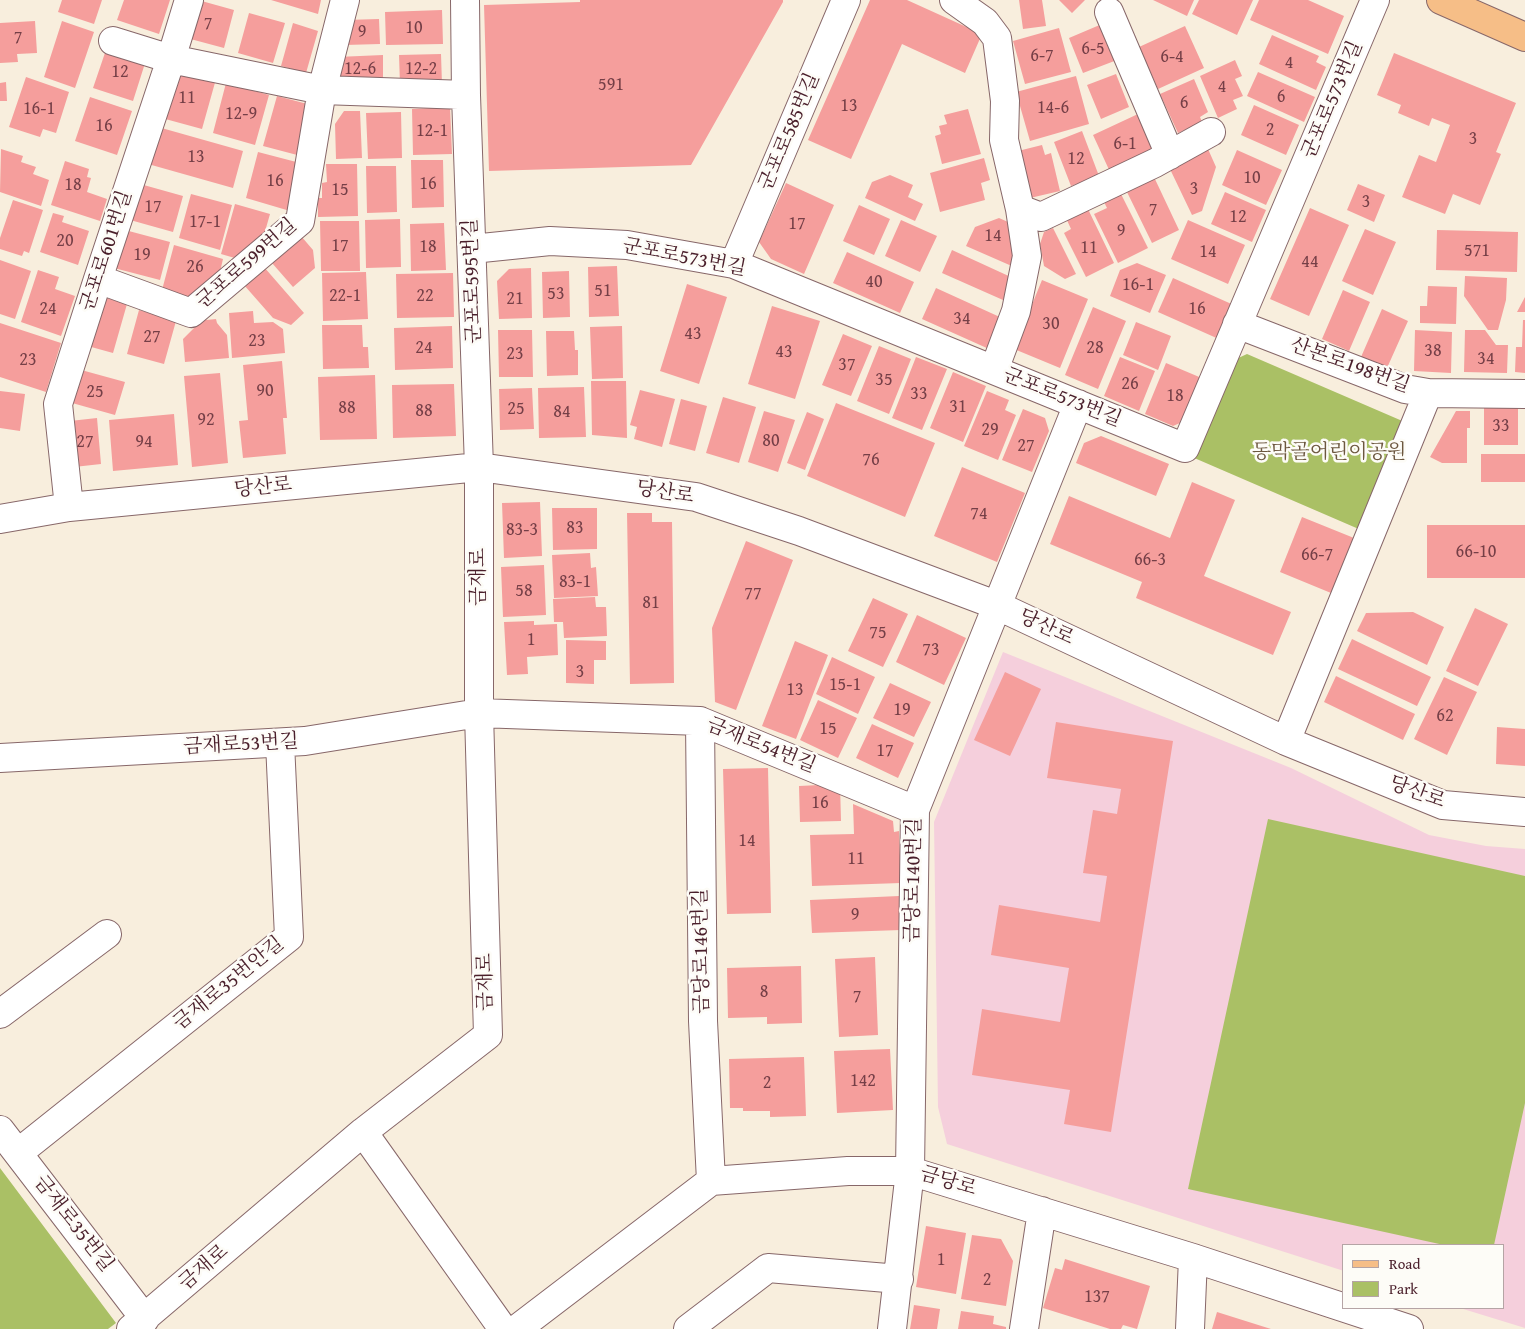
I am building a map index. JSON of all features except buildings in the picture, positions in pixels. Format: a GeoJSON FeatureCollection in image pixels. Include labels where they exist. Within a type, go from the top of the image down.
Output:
{"type":"FeatureCollection","features":[{"type":"Feature","properties":{"kind":"main road"},"geometry":{"type":"LineString","coordinates":[[1441,0],[1525,37]]}},
{"type":"Feature","properties":{"kind":"street","name":"군포로601번길"},"geometry":{"type":"LineString","coordinates":[[69,507],[58,404],[189,0]]}},
{"type":"Feature","properties":{"kind":"street","name":"군포로599번길"},"geometry":{"type":"LineString","coordinates":[[98,279],[191,313],[300,221],[322,90],[345,0]]}},
{"type":"Feature","properties":{"kind":"street","name":"군포로595번길"},"geometry":{"type":"LineString","coordinates":[[466,0],[466,95],[479,467]]}},
{"type":"Feature","properties":{"kind":"street","name":"군포로585번길"},"geometry":{"type":"LineString","coordinates":[[734,264],[846,0]]}},
{"type":"Feature","properties":{"kind":"street"},"geometry":{"type":"LineString","coordinates":[[954,0],[985,22],[997,38],[1005,101],[1004,140],[1020,209],[1027,256],[1016,311],[994,370]]}},
{"type":"Feature","properties":{"kind":"street","name":"군포로573번길"},"geometry":{"type":"LineString","coordinates":[[472,249],[550,241],[627,245],[734,264],[1184,448],[1376,0]]}},
{"type":"Feature","properties":{"kind":"street"},"geometry":{"type":"LineString","coordinates":[[1109,12],[1170,155]]}},
{"type":"Feature","properties":{"kind":"street"},"geometry":{"type":"LineString","coordinates":[[113,41],[171,59],[322,90],[466,95]]}},
{"type":"Feature","properties":{"kind":"street"},"geometry":{"type":"LineString","coordinates":[[1020,209],[1041,217],[1170,155],[1211,132]]}},
{"type":"Feature","properties":{"kind":"street","name":"산본로198번길"},"geometry":{"type":"LineString","coordinates":[[1237,324],[1405,389],[1428,394],[1525,394]]}},
{"type":"Feature","properties":{"kind":"street"},"geometry":{"type":"LineString","coordinates":[[1286,741],[1428,394]]}},
{"type":"Feature","properties":{"kind":"street","name":"금당로140번길"},"geometry":{"type":"LineString","coordinates":[[892,1329],[910,1171],[915,810],[1078,404]]}},
{"type":"Feature","properties":{"kind":"street","name":"당산로"},"geometry":{"type":"LineString","coordinates":[[0,519],[69,507],[479,467],[696,497],[799,531],[996,605],[1286,741],[1443,806],[1525,812]]}},
{"type":"Feature","properties":{"kind":"street","name":"금재로"},"geometry":{"type":"LineString","coordinates":[[138,1324],[363,1132],[488,1036],[479,713],[479,467]]}},
{"type":"Feature","properties":{"kind":"street","name":"금재로54번길"},"geometry":{"type":"LineString","coordinates":[[479,713],[700,720],[915,810]]}},
{"type":"Feature","properties":{"kind":"street","name":"금재로53번길"},"geometry":{"type":"LineString","coordinates":[[0,758],[305,741],[479,713]]}},
{"type":"Feature","properties":{"kind":"street","name":"금당로146번길"},"geometry":{"type":"LineString","coordinates":[[700,720],[703,1021],[711,1182]]}},
{"type":"Feature","properties":{"kind":"street","name":"금재로35번안길"},"geometry":{"type":"LineString","coordinates":[[18,1153],[289,937],[280,742]]}},
{"type":"Feature","properties":{"kind":"street"},"geometry":{"type":"LineString","coordinates":[[0,1014],[107,934]]}},
{"type":"Feature","properties":{"kind":"street","name":"금재로35번길"},"geometry":{"type":"LineString","coordinates":[[0,1130],[138,1324]]}},
{"type":"Feature","properties":{"kind":"street"},"geometry":{"type":"LineString","coordinates":[[363,1132],[503,1329]]}},
{"type":"Feature","properties":{"kind":"street","name":"금당로"},"geometry":{"type":"LineString","coordinates":[[711,1182],[848,1171],[910,1171],[1193,1258],[1377,1324],[1409,1329]]}},
{"type":"Feature","properties":{"kind":"street"},"geometry":{"type":"LineString","coordinates":[[517,1329],[711,1182]]}},
{"type":"Feature","properties":{"kind":"street"},"geometry":{"type":"LineString","coordinates":[[1024,1329],[1042,1211]]}},
{"type":"Feature","properties":{"kind":"street"},"geometry":{"type":"LineString","coordinates":[[1190,1329],[1193,1258]]}},
{"type":"Feature","properties":{"kind":"street"},"geometry":{"type":"LineString","coordinates":[[688,1329],[768,1268],[899,1279]]}},
{"type":"Feature","properties":{"kind":"shaded area"},"geometry":{"type":"Polygon","coordinates":[[[1003,652],[1291,768],[1429,835],[1486,846],[1525,849],[1525,1328],[1463,1309],[1505,1309],[1505,1244],[1342,1244],[1342,1270],[947,1144],[938,1107],[934,822],[1003,652]]]}},
{"type":"Feature","properties":{"kind":"green space","name":"동막골어린이공원"},"geometry":{"type":"Polygon","coordinates":[[[1247,354],[1407,423],[1361,530],[1192,457],[1234,360],[1247,354]]]}},
{"type":"Feature","properties":{"kind":"green space"},"geometry":{"type":"Polygon","coordinates":[[[1268,819],[1525,876],[1525,1103],[1494,1244],[1439,1244],[1188,1189],[1268,819]]]}},
{"type":"Feature","properties":{"kind":"green space"},"geometry":{"type":"Polygon","coordinates":[[[0,1168],[116,1323],[108,1329],[0,1329],[0,1168]]]}}]}
